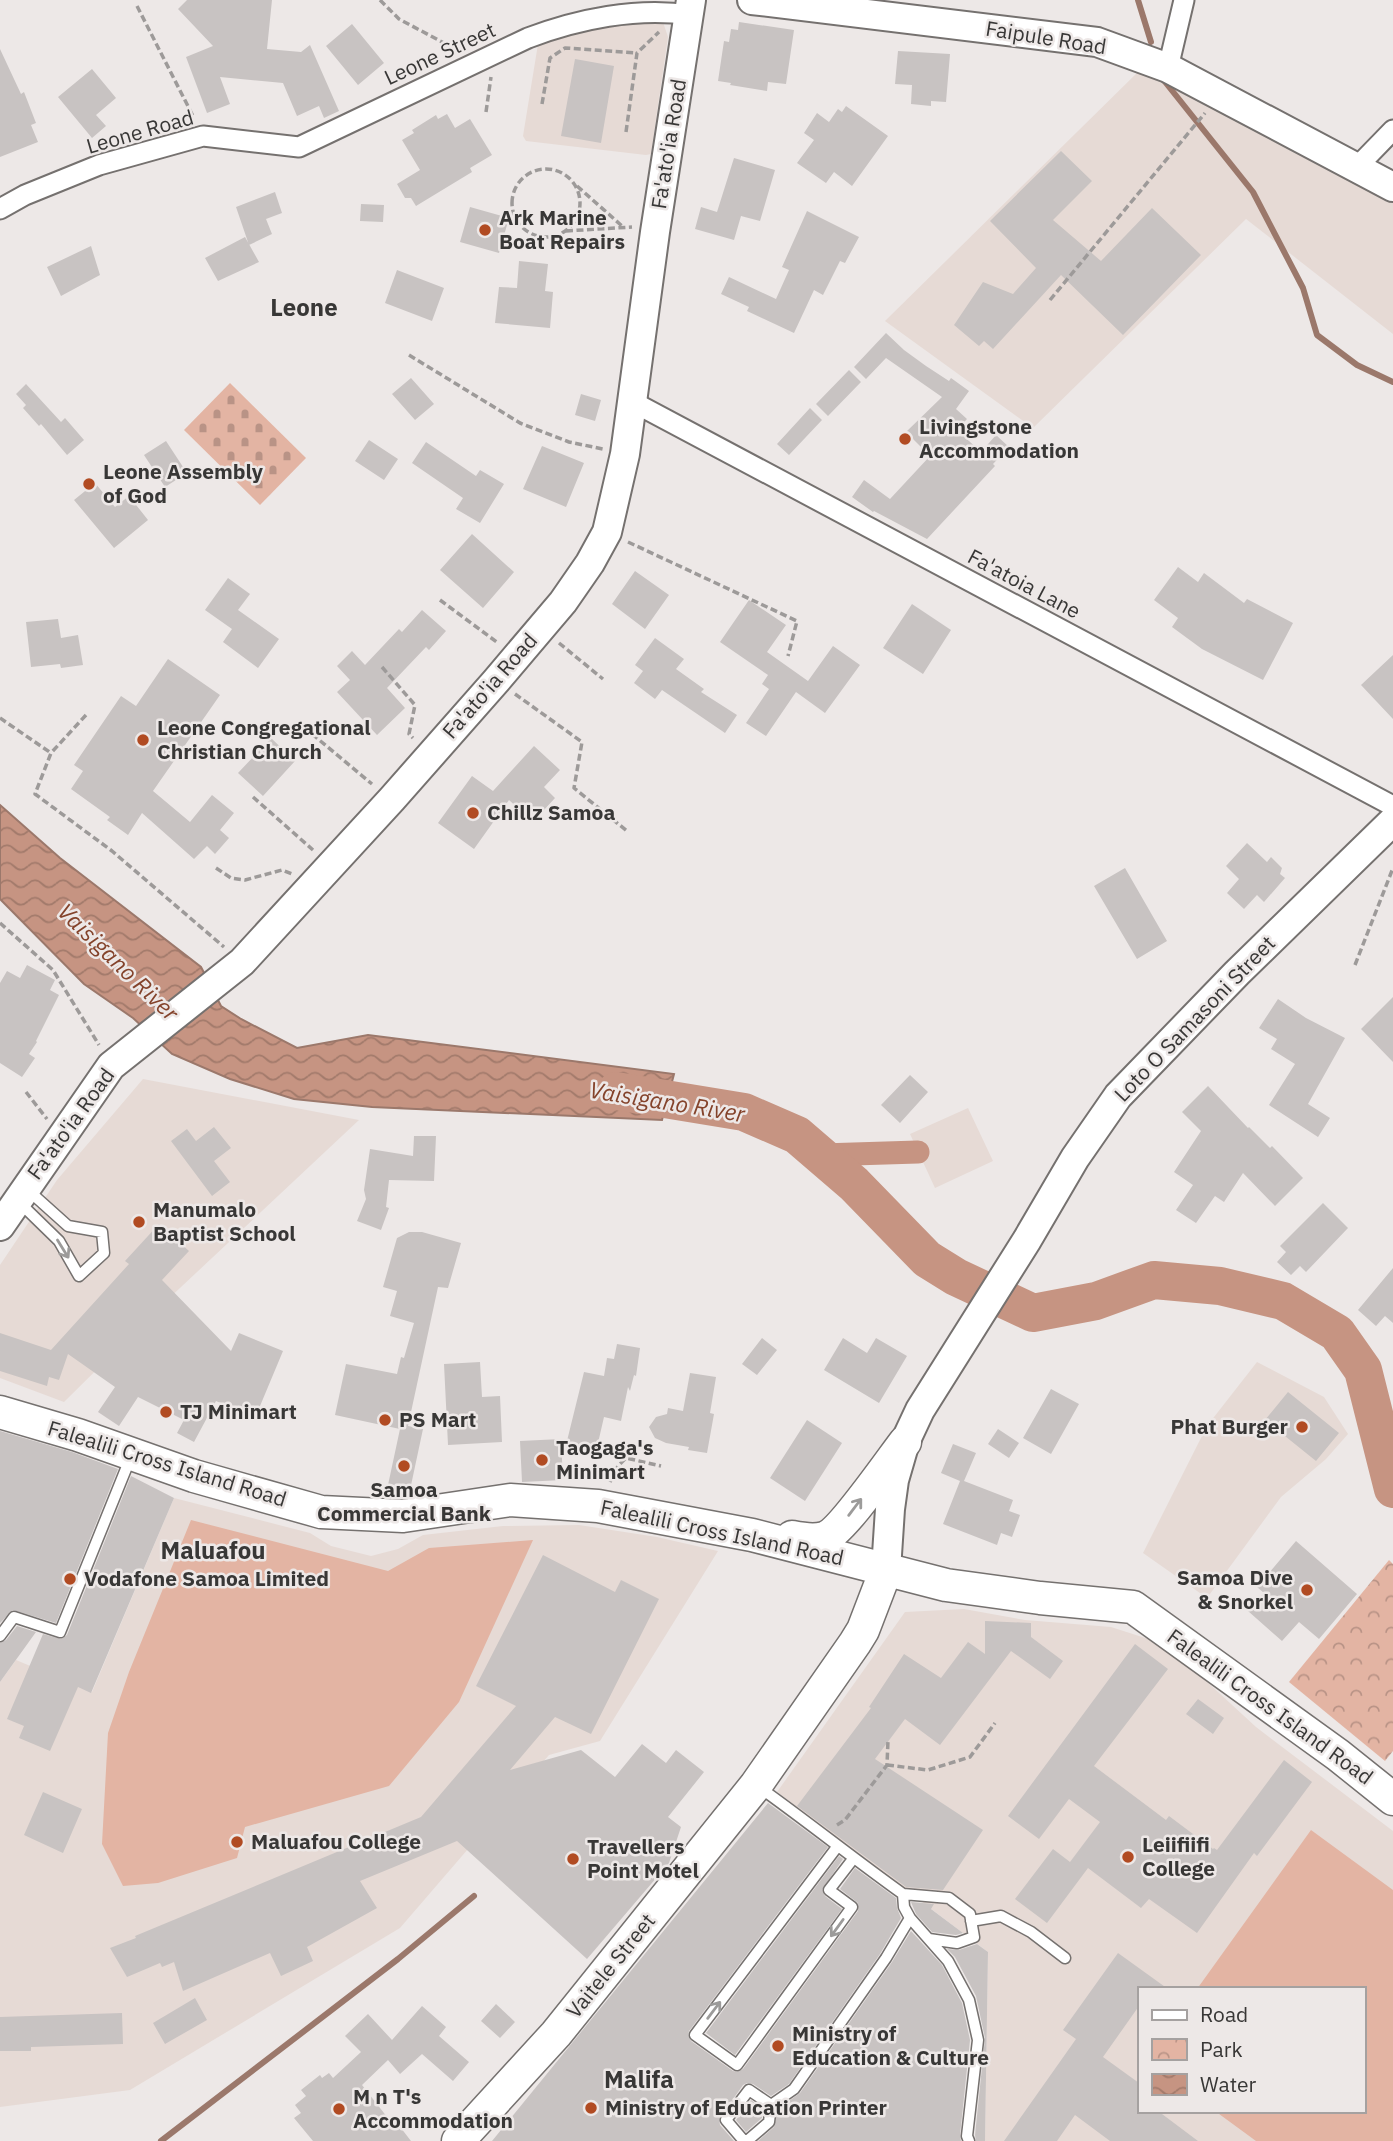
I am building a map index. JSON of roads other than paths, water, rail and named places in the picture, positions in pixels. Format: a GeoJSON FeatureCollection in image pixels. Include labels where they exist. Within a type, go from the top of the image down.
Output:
{"type":"FeatureCollection","features":[{"type":"Feature","properties":{"kind":"main road","name":"Faipule Road"},"geometry":{"type":"LineString","coordinates":[[752,0],[1097,42],[1168,68],[1393,187]]}},
{"type":"Feature","properties":{"kind":"main road","name":"Fa'ato'ia Road"},"geometry":{"type":"LineString","coordinates":[[0,1226],[117,1061],[237,967],[496,681],[563,602],[590,563],[607,532],[625,454],[686,10]]}},
{"type":"Feature","properties":{"kind":"main road","name":"Loto O Samasoni Street"},"geometry":{"type":"LineString","coordinates":[[905,1442],[920,1410],[1075,1158],[1118,1096],[1237,973],[1393,821]]}},
{"type":"Feature","properties":{"kind":"main road","name":"Falealili Cross Island Road"},"geometry":{"type":"LineString","coordinates":[[0,1412],[78,1435],[194,1476],[321,1511],[403,1516],[510,1500],[598,1506],[752,1535],[960,1587],[1133,1607],[1338,1755],[1393,1799]]}},
{"type":"Feature","properties":{"kind":"main road"},"geometry":{"type":"LineString","coordinates":[[752,1535],[827,1538],[846,1519],[905,1442]]}},
{"type":"Feature","properties":{"kind":"main road"},"geometry":{"type":"LineString","coordinates":[[886,1570],[894,1480],[905,1442]]}},
{"type":"Feature","properties":{"kind":"main road","name":"Vaitele Street"},"geometry":{"type":"LineString","coordinates":[[458,2141],[556,2034],[756,1785],[863,1630],[886,1570]]}},
{"type":"Feature","properties":{"kind":"street"},"geometry":{"type":"LineString","coordinates":[[1168,68],[1184,0]]}},
{"type":"Feature","properties":{"kind":"street","name":"Leone Street"},"geometry":{"type":"LineString","coordinates":[[299,146],[559,26],[626,14],[686,10]]}},
{"type":"Feature","properties":{"kind":"street"},"geometry":{"type":"LineString","coordinates":[[1356,167],[1393,130]]}},
{"type":"Feature","properties":{"kind":"street","name":"Leone Road"},"geometry":{"type":"LineString","coordinates":[[0,209],[25,195],[99,165],[203,136],[299,146]]}},
{"type":"Feature","properties":{"kind":"street","name":"Fa'atoia Lane"},"geometry":{"type":"LineString","coordinates":[[633,402],[1393,806]]}},
{"type":"Feature","properties":{"kind":"lane"},"geometry":{"type":"LineString","coordinates":[[21,1194],[68,1226],[102,1233],[104,1254],[79,1276],[59,1241],[21,1194]]}},
{"type":"Feature","properties":{"kind":"lane"},"geometry":{"type":"LineString","coordinates":[[0,1636],[14,1617],[60,1632],[132,1454]]}},
{"type":"Feature","properties":{"kind":"lane"},"geometry":{"type":"LineString","coordinates":[[756,1785],[903,1894],[949,1898],[970,1914],[974,1937],[957,1944],[929,1939]]}},
{"type":"Feature","properties":{"kind":"lane"},"geometry":{"type":"LineString","coordinates":[[837,1847],[695,2035],[737,2065],[852,1908],[829,1891],[853,1858]]}},
{"type":"Feature","properties":{"kind":"lane"},"geometry":{"type":"LineString","coordinates":[[903,1894],[910,1919],[948,1961],[969,2000],[978,2040],[967,2136],[970,2141]]}},
{"type":"Feature","properties":{"kind":"lane"},"geometry":{"type":"LineString","coordinates":[[971,1921],[1001,1916],[1031,1932],[1065,1958]]}},
{"type":"Feature","properties":{"kind":"lane"},"geometry":{"type":"LineString","coordinates":[[771,2105],[749,2090],[726,2120],[746,2141],[769,2122],[771,2105],[794,2089],[886,1958],[910,1919]]}},
{"type":"Feature","properties":{"kind":"water"},"geometry":{"type":"Polygon","coordinates":[[[0,805],[60,858],[201,967],[221,1006],[297,1048],[368,1035],[674,1074],[662,1120],[372,1107],[294,1099],[230,1079],[172,1054],[133,1018],[84,984],[0,899],[0,805]]]}},
{"type":"Feature","properties":{"kind":"waterway"},"geometry":{"type":"LineString","coordinates":[[1138,0],[1151,42]]}},
{"type":"Feature","properties":{"kind":"waterway"},"geometry":{"type":"LineString","coordinates":[[1162,78],[1253,192],[1303,288],[1317,335],[1357,365],[1393,382]]}},
{"type":"Feature","properties":{"kind":"waterway","name":"Vaisigano River"},"geometry":{"type":"LineString","coordinates":[[616,1091],[744,1112],[797,1135],[854,1184],[927,1259],[956,1277],[1033,1313],[1096,1301],[1154,1280],[1220,1286],[1283,1301],[1337,1333],[1363,1370],[1393,1489]]}},
{"type":"Feature","properties":{"kind":"waterway"},"geometry":{"type":"LineString","coordinates":[[821,1155],[918,1152]]}},
{"type":"Feature","properties":{"kind":"waterway"},"geometry":{"type":"LineString","coordinates":[[161,2141],[398,1959],[474,1896]]}},
{"type":"Feature","properties":{"kind":"place","name":"Ark Marine Boat Repairs"},"geometry":{"type":"Point","coordinates":[485,230]}},
{"type":"Feature","properties":{"kind":"place","name":"Livingstone Accommodation"},"geometry":{"type":"Point","coordinates":[905,439]}},
{"type":"Feature","properties":{"kind":"place","name":"Leone Assembly of God"},"geometry":{"type":"Point","coordinates":[89,484]}},
{"type":"Feature","properties":{"kind":"place","name":"Leone Congregational Christian Church"},"geometry":{"type":"Point","coordinates":[143,740]}},
{"type":"Feature","properties":{"kind":"place","name":"Chillz Samoa"},"geometry":{"type":"Point","coordinates":[473,813]}},
{"type":"Feature","properties":{"kind":"place","name":"Manumalo Baptist School"},"geometry":{"type":"Point","coordinates":[139,1222]}},
{"type":"Feature","properties":{"kind":"place","name":"TJ Minimart"},"geometry":{"type":"Point","coordinates":[166,1412]}},
{"type":"Feature","properties":{"kind":"place","name":"PS Mart"},"geometry":{"type":"Point","coordinates":[385,1420]}},
{"type":"Feature","properties":{"kind":"place","name":"Phat Burger"},"geometry":{"type":"Point","coordinates":[1302,1427]}},
{"type":"Feature","properties":{"kind":"place","name":"Taogaga's Minimart"},"geometry":{"type":"Point","coordinates":[542,1460]}},
{"type":"Feature","properties":{"kind":"place","name":"Samoa Commercial Bank"},"geometry":{"type":"Point","coordinates":[404,1466]}},
{"type":"Feature","properties":{"kind":"place","name":"Vodafone Samoa Limited"},"geometry":{"type":"Point","coordinates":[70,1579]}},
{"type":"Feature","properties":{"kind":"place","name":"Samoa Dive & Snorkel"},"geometry":{"type":"Point","coordinates":[1307,1590]}},
{"type":"Feature","properties":{"kind":"place","name":"Maluafou College"},"geometry":{"type":"Point","coordinates":[237,1842]}},
{"type":"Feature","properties":{"kind":"place","name":"Leiifiifi College"},"geometry":{"type":"Point","coordinates":[1128,1857]}},
{"type":"Feature","properties":{"kind":"place","name":"Travellers Point Motel"},"geometry":{"type":"Point","coordinates":[573,1859]}},
{"type":"Feature","properties":{"kind":"place","name":"Ministry of Education & Culture"},"geometry":{"type":"Point","coordinates":[778,2046]}},
{"type":"Feature","properties":{"kind":"place","name":"Ministry of Education Printer"},"geometry":{"type":"Point","coordinates":[591,2108]}},
{"type":"Feature","properties":{"kind":"place","name":"M n T's Accommodation"},"geometry":{"type":"Point","coordinates":[339,2109]}},
{"type":"Feature","properties":{"kind":"district","name":"Leone"},"geometry":{"type":"Point","coordinates":[304,308]}},
{"type":"Feature","properties":{"kind":"district","name":"Maluafou"},"geometry":{"type":"Point","coordinates":[213,1551]}},
{"type":"Feature","properties":{"kind":"district","name":"Malifa"},"geometry":{"type":"Point","coordinates":[639,2080]}}]}
